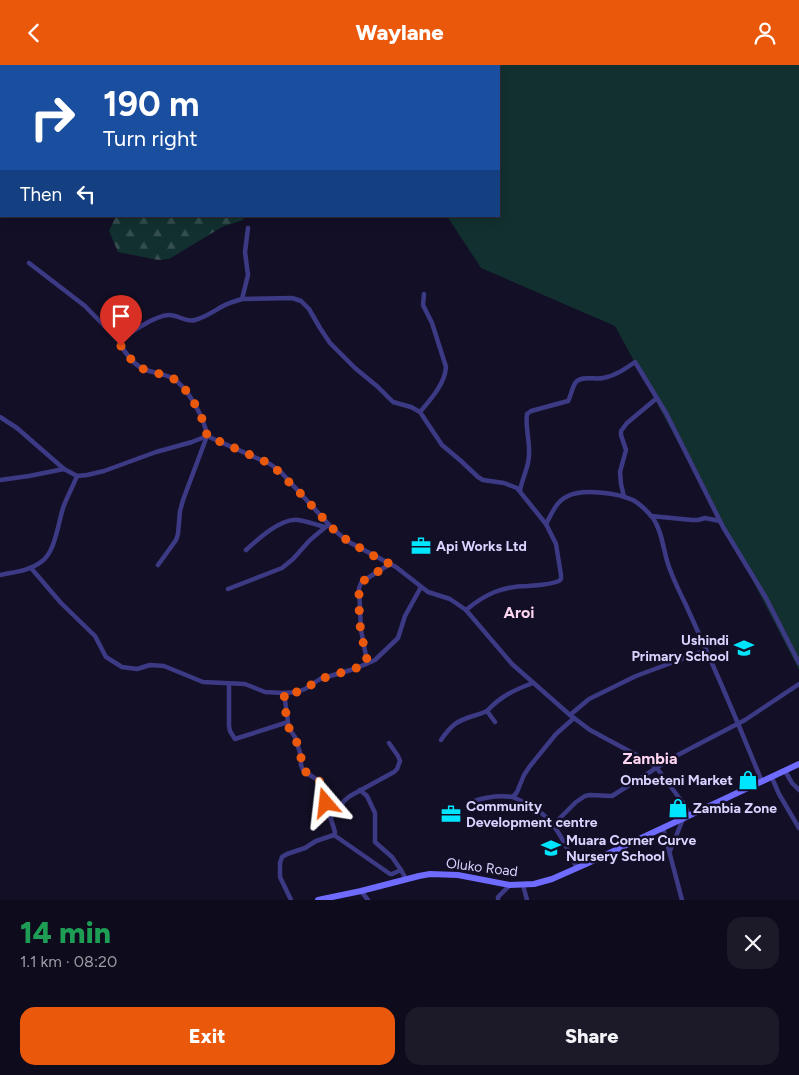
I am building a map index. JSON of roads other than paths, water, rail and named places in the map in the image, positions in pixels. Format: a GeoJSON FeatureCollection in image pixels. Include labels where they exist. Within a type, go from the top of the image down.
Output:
{"type":"FeatureCollection","features":[{"type":"Feature","properties":{"kind":"main road","name":"Oluko Road"},"geometry":{"type":"LineString","coordinates":[[318,900],[419,876],[440,874],[510,885],[534,884],[552,879],[799,764]]}},
{"type":"Feature","properties":{"kind":"street"},"geometry":{"type":"LineString","coordinates":[[242,299],[248,275],[245,252],[248,228]]}},
{"type":"Feature","properties":{"kind":"street"},"geometry":{"type":"LineString","coordinates":[[29,263],[84,306],[120,342],[137,366],[172,378],[180,384],[206,426],[207,436],[183,500],[176,540],[158,565]]}},
{"type":"Feature","properties":{"kind":"street"},"geometry":{"type":"LineString","coordinates":[[420,413],[444,377],[446,367],[436,335],[423,305],[424,294]]}},
{"type":"Feature","properties":{"kind":"street"},"geometry":{"type":"LineString","coordinates":[[120,342],[142,326],[164,316],[171,315],[186,320],[196,320],[242,299],[292,299],[306,304],[330,343],[355,368],[393,402],[411,407],[420,413],[442,445],[478,477],[483,480],[514,486],[546,524],[556,544],[561,579],[537,586],[516,587],[490,593],[466,610]]}},
{"type":"Feature","properties":{"kind":"street"},"geometry":{"type":"LineString","coordinates":[[520,491],[529,459],[526,417],[528,412],[568,401],[578,380],[585,378],[599,379],[611,376],[635,361],[657,398],[720,521],[766,598],[799,663]]}},
{"type":"Feature","properties":{"kind":"street"},"geometry":{"type":"LineString","coordinates":[[624,497],[620,471],[626,451],[621,435],[622,431],[627,423],[657,398]]}},
{"type":"Feature","properties":{"kind":"street"},"geometry":{"type":"LineString","coordinates":[[0,417],[17,428],[64,469],[78,476],[104,471],[207,436],[274,467],[304,497],[327,526],[347,541],[404,573],[421,587],[438,596],[450,599],[466,610],[512,664],[572,717],[590,730],[656,767],[683,803],[686,817],[670,852]]}},
{"type":"Feature","properties":{"kind":"street"},"geometry":{"type":"LineString","coordinates":[[0,480],[30,477],[64,469]]}},
{"type":"Feature","properties":{"kind":"street"},"geometry":{"type":"LineString","coordinates":[[0,575],[31,568],[47,557],[51,550],[63,507],[78,476]]}},
{"type":"Feature","properties":{"kind":"street"},"geometry":{"type":"LineString","coordinates":[[546,524],[560,501],[572,494],[595,492],[624,497],[634,501],[651,516],[662,541],[670,571],[762,782]]}},
{"type":"Feature","properties":{"kind":"street"},"geometry":{"type":"LineString","coordinates":[[651,516],[692,520],[706,518],[720,521]]}},
{"type":"Feature","properties":{"kind":"street"},"geometry":{"type":"LineString","coordinates":[[246,550],[268,531],[292,520],[327,526]]}},
{"type":"Feature","properties":{"kind":"street"},"geometry":{"type":"LineString","coordinates":[[228,589],[282,568],[293,559],[310,539],[327,526]]}},
{"type":"Feature","properties":{"kind":"street"},"geometry":{"type":"LineString","coordinates":[[366,664],[361,631],[359,588],[363,581],[390,564]]}},
{"type":"Feature","properties":{"kind":"street"},"geometry":{"type":"LineString","coordinates":[[31,568],[61,603],[95,636],[104,655],[117,665],[137,669],[150,665],[164,666],[203,682],[245,684],[265,691],[284,693],[297,692],[320,679],[354,669],[375,660],[398,638],[405,616],[421,587]]}},
{"type":"Feature","properties":{"kind":"street"},"geometry":{"type":"LineString","coordinates":[[513,797],[530,766],[556,734],[589,699],[636,675],[706,650]]}},
{"type":"Feature","properties":{"kind":"street"},"geometry":{"type":"LineString","coordinates":[[229,683],[229,727],[235,739],[288,722]]}},
{"type":"Feature","properties":{"kind":"street"},"geometry":{"type":"LineString","coordinates":[[441,740],[457,722],[480,715],[508,693],[533,683]]}},
{"type":"Feature","properties":{"kind":"street"},"geometry":{"type":"LineString","coordinates":[[553,825],[576,802],[590,795],[612,796],[656,767],[738,724],[799,684]]}},
{"type":"Feature","properties":{"kind":"street"},"geometry":{"type":"LineString","coordinates":[[284,693],[288,727],[295,737],[301,756],[301,765],[303,770],[318,780],[324,788],[326,803],[335,832],[334,835]]}},
{"type":"Feature","properties":{"kind":"street"},"geometry":{"type":"LineString","coordinates":[[487,711],[495,721]]}},
{"type":"Feature","properties":{"kind":"street"},"geometry":{"type":"LineString","coordinates":[[330,818],[350,795],[397,769],[400,761],[389,743]]}},
{"type":"Feature","properties":{"kind":"street"},"geometry":{"type":"LineString","coordinates":[[785,771],[799,790]]}},
{"type":"Feature","properties":{"kind":"street"},"geometry":{"type":"LineString","coordinates":[[772,777],[779,794],[799,827]]}},
{"type":"Feature","properties":{"kind":"street"},"geometry":{"type":"LineString","coordinates":[[360,790],[367,795],[376,813],[375,842],[392,857],[406,879]]}},
{"type":"Feature","properties":{"kind":"street"},"geometry":{"type":"LineString","coordinates":[[471,802],[493,797],[513,797],[535,808],[553,825],[577,868]]}},
{"type":"Feature","properties":{"kind":"street"},"geometry":{"type":"LineString","coordinates":[[663,827],[682,900]]}},
{"type":"Feature","properties":{"kind":"street"},"geometry":{"type":"LineString","coordinates":[[334,835],[390,874],[401,870]]}},
{"type":"Feature","properties":{"kind":"street"},"geometry":{"type":"LineString","coordinates":[[291,900],[280,877],[282,857],[334,835]]}},
{"type":"Feature","properties":{"kind":"street"},"geometry":{"type":"LineString","coordinates":[[493,900],[498,899],[510,885]]}},
{"type":"Feature","properties":{"kind":"street"},"geometry":{"type":"LineString","coordinates":[[523,885],[527,900]]}},
{"type":"Feature","properties":{"kind":"street"},"geometry":{"type":"LineString","coordinates":[[361,891],[368,900]]}},
{"type":"Feature","properties":{"kind":"place","name":"Api Works Ltd"},"geometry":{"type":"Point","coordinates":[421,546]}},
{"type":"Feature","properties":{"kind":"place","name":"Ushindi Primary School"},"geometry":{"type":"Point","coordinates":[744,648]}},
{"type":"Feature","properties":{"kind":"place","name":"Ombeteni Market"},"geometry":{"type":"Point","coordinates":[748,780]}},
{"type":"Feature","properties":{"kind":"place","name":"Zambia Zone"},"geometry":{"type":"Point","coordinates":[678,808]}},
{"type":"Feature","properties":{"kind":"place","name":"Community Development centre"},"geometry":{"type":"Point","coordinates":[451,814]}},
{"type":"Feature","properties":{"kind":"place","name":"Muara Corner Curve Nursery School"},"geometry":{"type":"Point","coordinates":[551,848]}},
{"type":"Feature","properties":{"kind":"district","name":"Aroi"},"geometry":{"type":"Point","coordinates":[519,612]}},
{"type":"Feature","properties":{"kind":"district","name":"Zambia"},"geometry":{"type":"Point","coordinates":[650,758]}}]}
